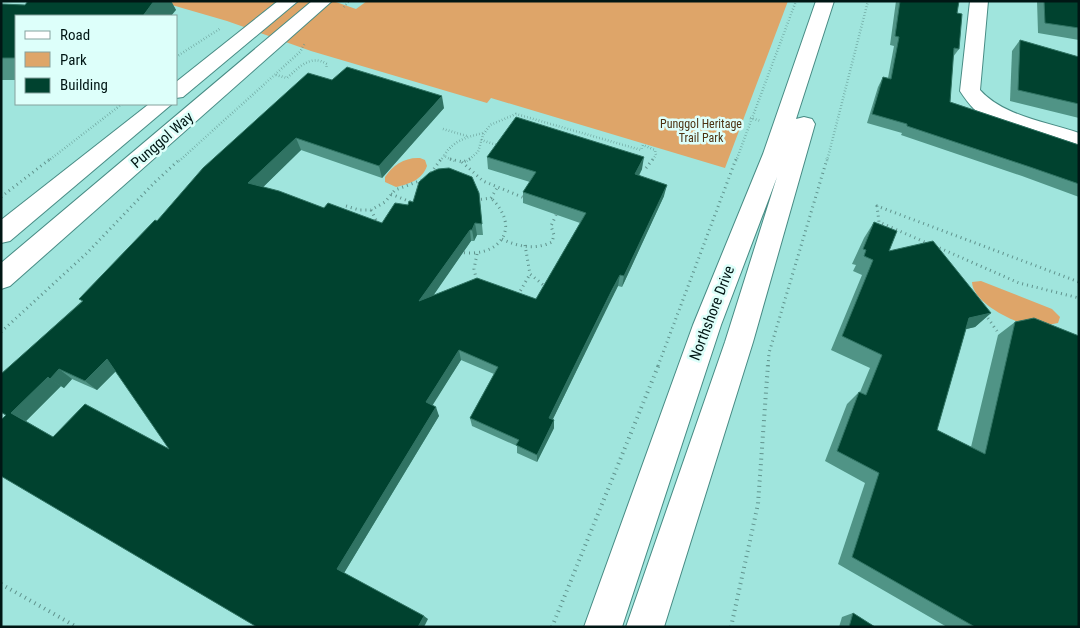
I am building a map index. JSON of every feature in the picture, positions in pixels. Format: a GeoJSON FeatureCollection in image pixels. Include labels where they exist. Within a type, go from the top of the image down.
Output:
{"type":"FeatureCollection","features":[{"type":"Feature","properties":{"kind":"street","name":"Punggol Way"},"geometry":{"type":"LineString","coordinates":[[178,90],[289,1]]}},
{"type":"Feature","properties":{"kind":"street","name":"Punggol Way"},"geometry":{"type":"LineString","coordinates":[[1,279],[323,1]]}},
{"type":"Feature","properties":{"kind":"street","name":"Northshore Drive"},"geometry":{"type":"LineString","coordinates":[[603,627],[707,325],[774,154],[825,1]]}},
{"type":"Feature","properties":{"kind":"street","name":"Northshore Drive"},"geometry":{"type":"LineString","coordinates":[[645,627],[738,342],[793,159],[845,1]]}},
{"type":"Feature","properties":{"kind":"street"},"geometry":{"type":"LineString","coordinates":[[979,1],[970,91],[982,105],[1003,116],[1079,141]]}},
{"type":"Feature","properties":{"kind":"street","name":"Punggol Way"},"geometry":{"type":"LineString","coordinates":[[1,234],[161,105]]}},
{"type":"Feature","properties":{"kind":"path"},"geometry":{"type":"LineString","coordinates":[[552,627],[597,522],[796,1]]}},
{"type":"Feature","properties":{"kind":"path"},"geometry":{"type":"LineString","coordinates":[[731,627],[758,504],[769,353],[825,168],[868,1]]}},
{"type":"Feature","properties":{"kind":"path"},"geometry":{"type":"LineString","coordinates":[[178,56],[200,39],[223,27]]}},
{"type":"Feature","properties":{"kind":"path"},"geometry":{"type":"LineString","coordinates":[[1,332],[87,253],[154,183],[300,52]]}},
{"type":"Feature","properties":{"kind":"path"},"geometry":{"type":"LineString","coordinates":[[275,75],[287,78],[304,63],[315,60],[323,61],[327,64],[326,69]]}},
{"type":"Feature","properties":{"kind":"path"},"geometry":{"type":"LineString","coordinates":[[1,197],[121,105]]}},
{"type":"Feature","properties":{"kind":"path"},"geometry":{"type":"LineString","coordinates":[[444,156],[450,161],[462,162],[471,159],[478,152],[483,133],[498,119],[516,114],[641,150],[643,145],[650,147],[655,150],[656,155],[646,168]]}},
{"type":"Feature","properties":{"kind":"path"},"geometry":{"type":"LineString","coordinates":[[443,129],[467,136]]}},
{"type":"Feature","properties":{"kind":"path"},"geometry":{"type":"LineString","coordinates":[[430,174],[436,169],[447,148],[467,136],[483,133]]}},
{"type":"Feature","properties":{"kind":"path"},"geometry":{"type":"LineString","coordinates":[[481,140],[507,148]]}},
{"type":"Feature","properties":{"kind":"path"},"geometry":{"type":"LineString","coordinates":[[462,162],[471,174],[480,181],[534,202]]}},
{"type":"Feature","properties":{"kind":"path"},"geometry":{"type":"LineString","coordinates":[[436,169],[439,174]]}},
{"type":"Feature","properties":{"kind":"path"},"geometry":{"type":"LineString","coordinates":[[346,206],[359,210],[371,210],[385,202],[395,190],[424,179]]}},
{"type":"Feature","properties":{"kind":"path"},"geometry":{"type":"LineString","coordinates":[[491,198],[497,188]]}},
{"type":"Feature","properties":{"kind":"path"},"geometry":{"type":"LineString","coordinates":[[391,194],[409,203],[418,204]]}},
{"type":"Feature","properties":{"kind":"path"},"geometry":{"type":"LineString","coordinates":[[472,199],[491,198]]}},
{"type":"Feature","properties":{"kind":"path"},"geometry":{"type":"LineString","coordinates":[[452,251],[477,254],[491,248],[502,239],[506,227],[504,212],[491,198]]}},
{"type":"Feature","properties":{"kind":"path"},"geometry":{"type":"LineString","coordinates":[[1079,282],[878,206],[879,222],[1020,283],[1079,298]]}},
{"type":"Feature","properties":{"kind":"path"},"geometry":{"type":"LineString","coordinates":[[502,239],[509,243],[544,247],[552,242],[554,235],[550,226],[559,210],[551,207]]}},
{"type":"Feature","properties":{"kind":"path"},"geometry":{"type":"LineString","coordinates":[[371,210],[378,224],[384,228]]}},
{"type":"Feature","properties":{"kind":"path"},"geometry":{"type":"LineString","coordinates":[[516,299],[530,274],[525,245]]}},
{"type":"Feature","properties":{"kind":"path"},"geometry":{"type":"LineString","coordinates":[[934,246],[939,253]]}},
{"type":"Feature","properties":{"kind":"path"},"geometry":{"type":"LineString","coordinates":[[477,254],[474,269],[475,279],[479,285]]}},
{"type":"Feature","properties":{"kind":"path"},"geometry":{"type":"LineString","coordinates":[[530,274],[550,290]]}},
{"type":"Feature","properties":{"kind":"path"},"geometry":{"type":"LineString","coordinates":[[980,308],[997,331]]}},
{"type":"Feature","properties":{"kind":"path"},"geometry":{"type":"LineString","coordinates":[[1,584],[78,627]]}},
{"type":"Feature","properties":{"kind":"green space","name":"Punggol Heritage Trail Park"},"geometry":{"type":"Polygon","coordinates":[[[158,1],[333,1],[356,9],[367,1],[788,1],[725,168],[491,98],[487,103],[311,51],[227,21],[158,1]]]}},
{"type":"Feature","properties":{"kind":"green space"},"geometry":{"type":"Polygon","coordinates":[[[420,158],[425,160],[427,166],[418,178],[410,183],[396,187],[385,182],[385,177],[396,165],[404,160],[420,158]]]}},
{"type":"Feature","properties":{"kind":"green space"},"geometry":{"type":"Polygon","coordinates":[[[981,281],[1052,309],[1060,317],[1058,323],[1034,326],[1023,324],[1005,316],[986,304],[974,290],[972,282],[981,281]]]}},
{"type":"Feature","properties":{"kind":"building"},"geometry":{"type":"Polygon","coordinates":[[[28,1],[154,1],[144,15],[15,15],[15,58],[1,58],[1,4],[25,5],[28,1]]]}},
{"type":"Feature","properties":{"kind":"building"},"geometry":{"type":"Polygon","coordinates":[[[900,1],[959,1],[957,13],[962,14],[959,49],[954,48],[950,102],[1079,145],[1079,184],[907,126],[907,124],[872,114],[883,77],[891,79],[899,37],[895,36],[900,1]]]}},
{"type":"Feature","properties":{"kind":"building"},"geometry":{"type":"Polygon","coordinates":[[[1044,1],[1079,1],[1079,28],[1045,23],[1044,1]]]}},
{"type":"Feature","properties":{"kind":"building"},"geometry":{"type":"Polygon","coordinates":[[[1020,40],[1079,57],[1079,104],[1018,90],[1020,40]]]}},
{"type":"Feature","properties":{"kind":"building"},"geometry":{"type":"Polygon","coordinates":[[[347,67],[442,96],[379,166],[296,138],[248,183],[279,191],[324,208],[328,203],[382,223],[395,203],[408,205],[409,201],[413,202],[419,182],[429,173],[438,169],[449,168],[472,177],[479,193],[482,224],[475,223],[472,230],[470,230],[419,301],[477,278],[536,299],[586,213],[523,192],[536,172],[487,157],[516,117],[644,157],[635,174],[667,185],[624,276],[620,275],[612,290],[549,418],[554,420],[537,455],[516,445],[519,440],[470,418],[498,367],[459,350],[426,402],[436,407],[337,569],[424,616],[418,627],[257,627],[1,476],[1,420],[6,415],[1,412],[1,374],[83,301],[79,299],[155,220],[157,221],[203,168],[308,73],[332,80],[347,67]],[[107,359],[85,381],[59,369],[50,379],[48,377],[11,413],[53,437],[85,404],[169,449],[107,359]]]}},
{"type":"Feature","properties":{"kind":"building"},"geometry":{"type":"Polygon","coordinates":[[[874,222],[897,231],[889,251],[933,241],[991,313],[969,318],[937,430],[985,454],[1015,322],[1034,318],[1079,336],[1079,627],[975,627],[852,557],[879,473],[837,451],[859,392],[866,395],[882,355],[842,336],[873,260],[864,256],[866,250],[863,249],[874,222]]]}},
{"type":"Feature","properties":{"kind":"building"},"geometry":{"type":"Polygon","coordinates":[[[853,613],[875,627],[849,627],[853,613]]]}}]}
